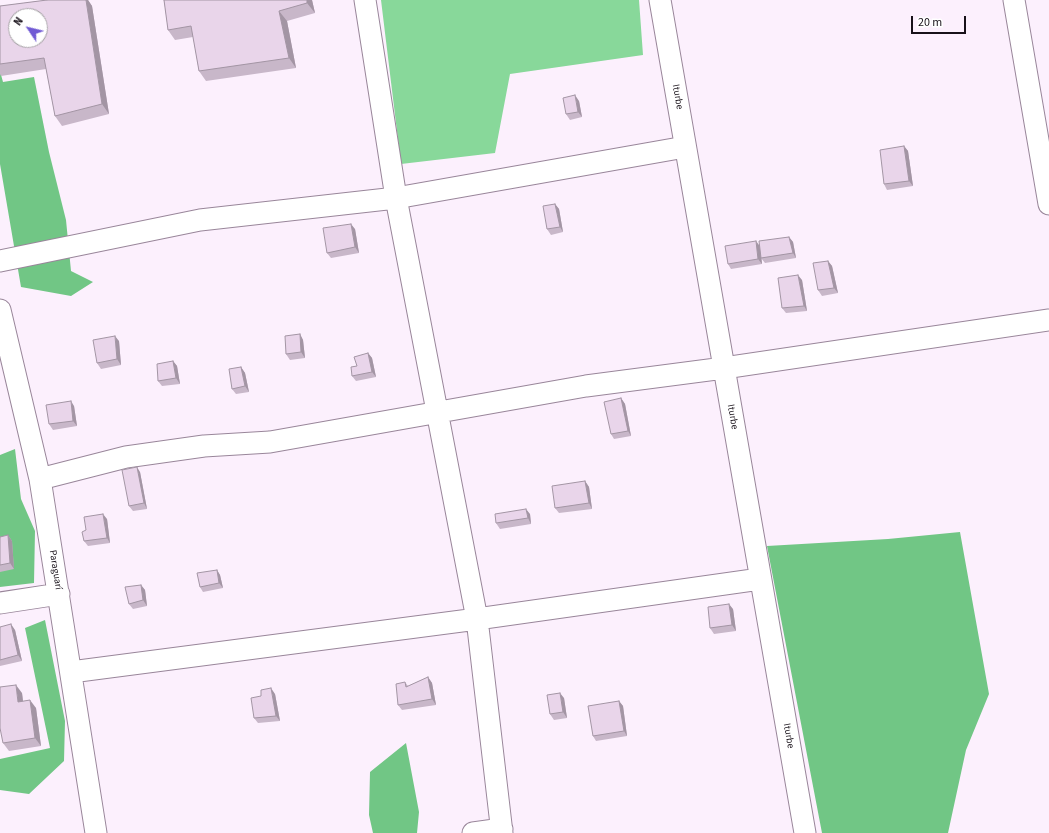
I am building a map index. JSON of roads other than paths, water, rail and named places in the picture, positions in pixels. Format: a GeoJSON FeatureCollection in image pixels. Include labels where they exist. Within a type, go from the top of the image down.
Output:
{"type":"FeatureCollection","features":[{"type":"Feature","properties":{"kind":"street"},"geometry":{"type":"LineString","coordinates":[[365,0],[396,198],[477,619],[502,831],[474,833]]}},
{"type":"Feature","properties":{"kind":"street","name":"Iturbe"},"geometry":{"type":"LineString","coordinates":[[660,0],[805,833]]}},
{"type":"Feature","properties":{"kind":"street"},"geometry":{"type":"LineString","coordinates":[[1014,0],[1045,162],[1049,204]]}},
{"type":"Feature","properties":{"kind":"street"},"geometry":{"type":"LineString","coordinates":[[0,261],[200,220],[396,198],[685,147]]}},
{"type":"Feature","properties":{"kind":"street","name":"Paraguarí"},"geometry":{"type":"LineString","coordinates":[[0,310],[40,479],[96,833]]}},
{"type":"Feature","properties":{"kind":"street"},"geometry":{"type":"LineString","coordinates":[[40,479],[126,457],[204,446],[270,442],[586,386],[724,368],[1049,320]]}},
{"type":"Feature","properties":{"kind":"street"},"geometry":{"type":"LineString","coordinates":[[71,672],[477,619],[760,579]]}},
{"type":"Feature","properties":{"kind":"street"},"geometry":{"type":"LineString","coordinates":[[0,603],[59,594]]}}]}
